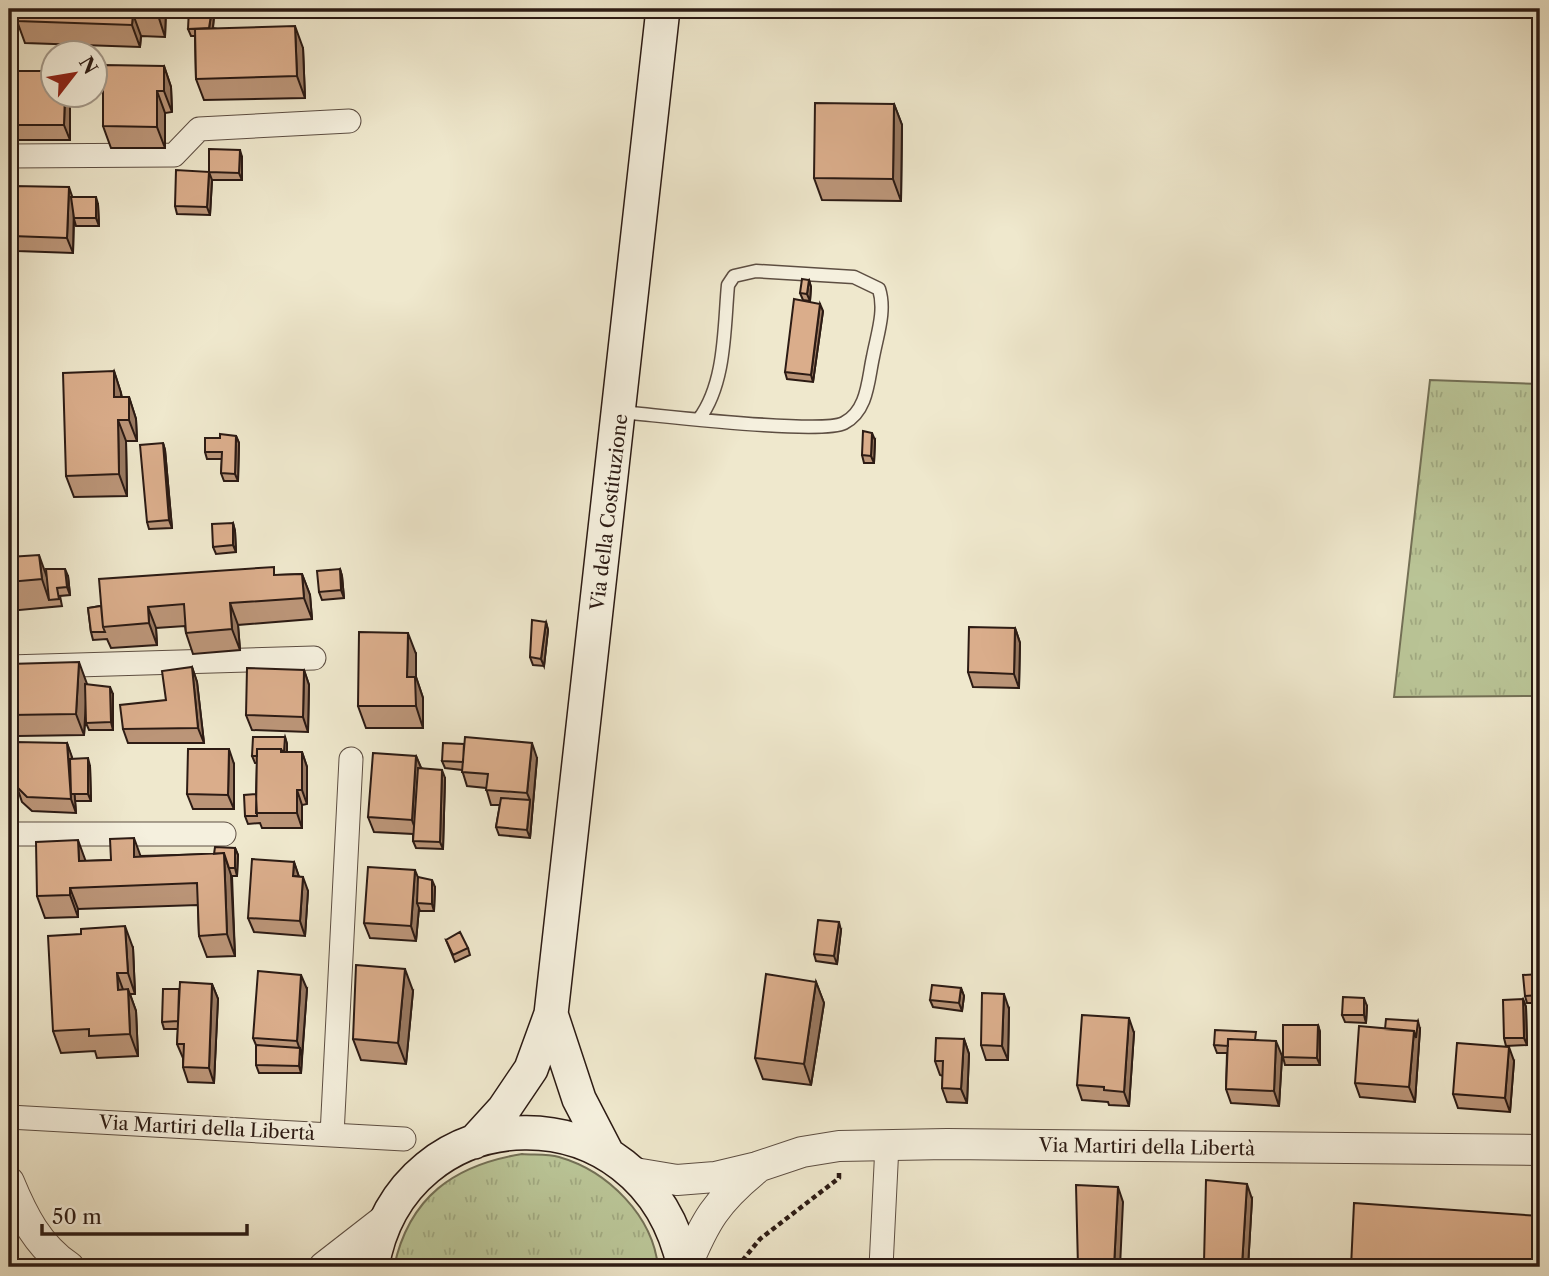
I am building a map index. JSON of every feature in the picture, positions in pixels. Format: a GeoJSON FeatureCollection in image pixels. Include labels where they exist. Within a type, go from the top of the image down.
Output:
{"type":"FeatureCollection","features":[{"type":"Feature","properties":{"kind":"main road","name":"Via della Costituzione"},"geometry":{"type":"LineString","coordinates":[[474,1142],[504,1108],[531,1069],[551,1014],[663,9]]}},
{"type":"Feature","properties":{"kind":"main road","name":"Via della Costituzione"},"geometry":{"type":"LineString","coordinates":[[551,1014],[579,1099],[607,1153]]}},
{"type":"Feature","properties":{"kind":"main road"},"geometry":{"type":"LineString","coordinates":[[372,1267],[387,1218],[412,1184],[431,1166],[474,1142],[508,1134],[535,1133],[570,1138],[607,1153],[635,1173],[666,1213],[685,1267]]}},
{"type":"Feature","properties":{"kind":"street"},"geometry":{"type":"LineString","coordinates":[[9,156],[174,155],[199,130],[349,121]]}},
{"type":"Feature","properties":{"kind":"street"},"geometry":{"type":"LineString","coordinates":[[9,667],[314,658]]}},
{"type":"Feature","properties":{"kind":"street"},"geometry":{"type":"LineString","coordinates":[[332,1135],[351,759]]}},
{"type":"Feature","properties":{"kind":"street"},"geometry":{"type":"LineString","coordinates":[[9,834],[224,834]]}},
{"type":"Feature","properties":{"kind":"street","name":"Via Martiri della Libertà"},"geometry":{"type":"LineString","coordinates":[[9,1117],[404,1139]]}},
{"type":"Feature","properties":{"kind":"street"},"geometry":{"type":"LineString","coordinates":[[881,1267],[887,1145]]}},
{"type":"Feature","properties":{"kind":"street","name":"Via Martiri della Libertà"},"geometry":{"type":"LineString","coordinates":[[635,1173],[677,1180],[715,1177],[802,1152],[839,1146],[1540,1150]]}},
{"type":"Feature","properties":{"kind":"street","name":"Via Martiri della Libertà"},"geometry":{"type":"LineString","coordinates":[[685,1267],[704,1223],[725,1194],[757,1167]]}},
{"type":"Feature","properties":{"kind":"street"},"geometry":{"type":"LineString","coordinates":[[9,1182],[34,1233],[56,1264]]}},
{"type":"Feature","properties":{"kind":"street"},"geometry":{"type":"LineString","coordinates":[[324,1267],[387,1218]]}},
{"type":"Feature","properties":{"kind":"lane"},"geometry":{"type":"LineString","coordinates":[[620,412],[699,419],[820,428],[845,423],[864,402],[883,301],[879,289],[854,277],[756,271],[734,276],[728,285],[716,383],[710,405],[699,419]]}},
{"type":"Feature","properties":{"kind":"path"},"geometry":{"type":"LineString","coordinates":[[737,1267],[760,1239],[839,1178],[839,1146]]}},
{"type":"Feature","properties":{"kind":"green space"},"geometry":{"type":"Polygon","coordinates":[[[1430,380],[1540,384],[1540,696],[1394,697],[1430,380]]]}},
{"type":"Feature","properties":{"kind":"green space"},"geometry":{"type":"Polygon","coordinates":[[[522,1154],[559,1157],[594,1173],[611,1185],[637,1213],[647,1230],[658,1267],[394,1267],[401,1242],[411,1221],[423,1203],[438,1188],[475,1166],[522,1154]]]}},
{"type":"Feature","properties":{"kind":"building"},"geometry":{"type":"Polygon","coordinates":[[[17,9],[158,9],[158,15],[133,14],[132,25],[17,21],[17,9]]]}},
{"type":"Feature","properties":{"kind":"building"},"geometry":{"type":"Polygon","coordinates":[[[189,9],[212,9],[209,28],[188,29],[189,9]]]}},
{"type":"Feature","properties":{"kind":"building"},"geometry":{"type":"Polygon","coordinates":[[[295,26],[297,76],[196,79],[195,29],[295,26]]]}},
{"type":"Feature","properties":{"kind":"building"},"geometry":{"type":"Polygon","coordinates":[[[108,65],[164,66],[164,91],[157,91],[157,127],[103,126],[103,108],[108,108],[108,65]]]}},
{"type":"Feature","properties":{"kind":"building"},"geometry":{"type":"Polygon","coordinates":[[[10,71],[38,71],[38,108],[65,108],[64,125],[9,125],[10,71]]]}},
{"type":"Feature","properties":{"kind":"building"},"geometry":{"type":"Polygon","coordinates":[[[815,103],[894,104],[893,179],[814,178],[815,103]]]}},
{"type":"Feature","properties":{"kind":"building"},"geometry":{"type":"Polygon","coordinates":[[[209,149],[240,150],[239,173],[209,172],[209,149]]]}},
{"type":"Feature","properties":{"kind":"building"},"geometry":{"type":"Polygon","coordinates":[[[176,170],[209,172],[207,207],[175,206],[176,170]]]}},
{"type":"Feature","properties":{"kind":"building"},"geometry":{"type":"Polygon","coordinates":[[[13,186],[69,187],[67,238],[12,236],[13,186]]]}},
{"type":"Feature","properties":{"kind":"building"},"geometry":{"type":"Polygon","coordinates":[[[71,197],[96,197],[96,218],[74,218],[71,197]]]}},
{"type":"Feature","properties":{"kind":"building"},"geometry":{"type":"Polygon","coordinates":[[[802,279],[809,280],[807,294],[800,293],[802,279]]]}},
{"type":"Feature","properties":{"kind":"building"},"geometry":{"type":"Polygon","coordinates":[[[794,299],[820,304],[811,375],[785,372],[794,299]]]}},
{"type":"Feature","properties":{"kind":"building"},"geometry":{"type":"Polygon","coordinates":[[[114,371],[114,397],[129,397],[129,420],[118,420],[119,474],[66,476],[63,373],[114,371]]]}},
{"type":"Feature","properties":{"kind":"building"},"geometry":{"type":"Polygon","coordinates":[[[863,431],[872,433],[871,456],[862,455],[863,431]]]}},
{"type":"Feature","properties":{"kind":"building"},"geometry":{"type":"Polygon","coordinates":[[[220,434],[236,436],[235,474],[221,473],[222,452],[205,452],[205,438],[220,438],[220,434]]]}},
{"type":"Feature","properties":{"kind":"building"},"geometry":{"type":"Polygon","coordinates":[[[163,443],[169,520],[147,522],[140,445],[163,443]]]}},
{"type":"Feature","properties":{"kind":"building"},"geometry":{"type":"Polygon","coordinates":[[[233,523],[233,545],[213,547],[212,524],[233,523]]]}},
{"type":"Feature","properties":{"kind":"building"},"geometry":{"type":"Polygon","coordinates":[[[39,555],[42,579],[9,582],[9,557],[39,555]]]}},
{"type":"Feature","properties":{"kind":"building"},"geometry":{"type":"Polygon","coordinates":[[[274,567],[274,575],[302,574],[304,598],[230,603],[232,629],[186,633],[184,604],[148,607],[149,623],[103,627],[99,579],[274,567]]]}},
{"type":"Feature","properties":{"kind":"building"},"geometry":{"type":"Polygon","coordinates":[[[46,569],[65,569],[67,587],[57,588],[59,599],[49,600],[46,569]]]}},
{"type":"Feature","properties":{"kind":"building"},"geometry":{"type":"Polygon","coordinates":[[[340,569],[341,590],[319,592],[317,571],[340,569]]]}},
{"type":"Feature","properties":{"kind":"building"},"geometry":{"type":"Polygon","coordinates":[[[101,606],[105,632],[91,632],[88,608],[101,606]]]}},
{"type":"Feature","properties":{"kind":"building"},"geometry":{"type":"Polygon","coordinates":[[[532,620],[546,622],[541,659],[530,657],[532,620]]]}},
{"type":"Feature","properties":{"kind":"building"},"geometry":{"type":"Polygon","coordinates":[[[969,627],[1015,628],[1014,674],[968,672],[969,627]]]}},
{"type":"Feature","properties":{"kind":"building"},"geometry":{"type":"Polygon","coordinates":[[[359,632],[408,633],[407,677],[415,677],[416,706],[358,706],[359,632]]]}},
{"type":"Feature","properties":{"kind":"building"},"geometry":{"type":"Polygon","coordinates":[[[79,662],[76,714],[10,715],[9,664],[79,662]]]}},
{"type":"Feature","properties":{"kind":"building"},"geometry":{"type":"Polygon","coordinates":[[[192,667],[198,728],[123,729],[120,705],[166,700],[162,671],[192,667]]]}},
{"type":"Feature","properties":{"kind":"building"},"geometry":{"type":"Polygon","coordinates":[[[247,668],[304,670],[303,717],[246,715],[247,668]]]}},
{"type":"Feature","properties":{"kind":"building"},"geometry":{"type":"Polygon","coordinates":[[[85,684],[110,687],[111,722],[86,723],[85,684]]]}},
{"type":"Feature","properties":{"kind":"building"},"geometry":{"type":"Polygon","coordinates":[[[253,737],[285,737],[284,752],[281,749],[257,749],[257,756],[252,756],[253,737]]]}},
{"type":"Feature","properties":{"kind":"building"},"geometry":{"type":"Polygon","coordinates":[[[465,737],[532,743],[527,793],[486,790],[488,774],[462,772],[465,737]]]}},
{"type":"Feature","properties":{"kind":"building"},"geometry":{"type":"Polygon","coordinates":[[[15,742],[67,743],[71,799],[27,797],[17,787],[15,742]]]}},
{"type":"Feature","properties":{"kind":"building"},"geometry":{"type":"Polygon","coordinates":[[[443,743],[464,744],[463,762],[442,761],[443,743]]]}},
{"type":"Feature","properties":{"kind":"building"},"geometry":{"type":"Polygon","coordinates":[[[188,749],[229,749],[228,795],[187,794],[188,749]]]}},
{"type":"Feature","properties":{"kind":"building"},"geometry":{"type":"Polygon","coordinates":[[[257,749],[302,752],[302,790],[297,790],[297,813],[256,813],[257,749]]]}},
{"type":"Feature","properties":{"kind":"building"},"geometry":{"type":"Polygon","coordinates":[[[373,753],[416,756],[412,820],[368,817],[373,753]]]}},
{"type":"Feature","properties":{"kind":"building"},"geometry":{"type":"Polygon","coordinates":[[[88,758],[88,794],[71,794],[70,759],[88,758]]]}},
{"type":"Feature","properties":{"kind":"building"},"geometry":{"type":"Polygon","coordinates":[[[418,768],[442,770],[440,842],[413,841],[418,768]]]}},
{"type":"Feature","properties":{"kind":"building"},"geometry":{"type":"Polygon","coordinates":[[[256,794],[257,816],[245,816],[244,795],[256,794]]]}},
{"type":"Feature","properties":{"kind":"building"},"geometry":{"type":"Polygon","coordinates":[[[501,798],[530,800],[527,830],[496,827],[501,798]]]}},
{"type":"Feature","properties":{"kind":"building"},"geometry":{"type":"Polygon","coordinates":[[[134,838],[134,857],[224,853],[227,934],[199,936],[197,883],[70,888],[70,895],[37,896],[36,842],[78,840],[79,861],[111,860],[110,839],[134,838]]]}},
{"type":"Feature","properties":{"kind":"building"},"geometry":{"type":"Polygon","coordinates":[[[215,847],[235,848],[235,868],[229,868],[224,853],[214,854],[215,847]]]}},
{"type":"Feature","properties":{"kind":"building"},"geometry":{"type":"Polygon","coordinates":[[[252,859],[294,862],[293,876],[303,877],[300,921],[248,918],[252,859]]]}},
{"type":"Feature","properties":{"kind":"building"},"geometry":{"type":"Polygon","coordinates":[[[368,867],[415,870],[411,926],[364,923],[368,867]]]}},
{"type":"Feature","properties":{"kind":"building"},"geometry":{"type":"Polygon","coordinates":[[[418,877],[432,880],[432,904],[417,903],[418,877]]]}},
{"type":"Feature","properties":{"kind":"building"},"geometry":{"type":"Polygon","coordinates":[[[818,920],[839,922],[834,956],[814,954],[818,920]]]}},
{"type":"Feature","properties":{"kind":"building"},"geometry":{"type":"Polygon","coordinates":[[[125,926],[128,973],[117,973],[118,990],[128,989],[130,1034],[89,1036],[89,1029],[53,1031],[48,936],[81,934],[81,929],[125,926]]]}},
{"type":"Feature","properties":{"kind":"building"},"geometry":{"type":"Polygon","coordinates":[[[460,932],[468,948],[453,955],[446,940],[460,932]]]}},
{"type":"Feature","properties":{"kind":"building"},"geometry":{"type":"Polygon","coordinates":[[[356,965],[405,969],[398,1043],[353,1039],[356,965]]]}},
{"type":"Feature","properties":{"kind":"building"},"geometry":{"type":"Polygon","coordinates":[[[258,971],[301,975],[297,1041],[253,1038],[258,971]]]}},
{"type":"Feature","properties":{"kind":"building"},"geometry":{"type":"Polygon","coordinates":[[[766,974],[816,982],[804,1064],[755,1058],[766,974]]]}},
{"type":"Feature","properties":{"kind":"building"},"geometry":{"type":"Polygon","coordinates":[[[1540,974],[1540,995],[1525,996],[1523,975],[1540,974]]]}},
{"type":"Feature","properties":{"kind":"building"},"geometry":{"type":"Polygon","coordinates":[[[180,982],[212,984],[209,1068],[183,1067],[184,1044],[177,1044],[180,982]]]}},
{"type":"Feature","properties":{"kind":"building"},"geometry":{"type":"Polygon","coordinates":[[[932,985],[961,988],[959,1003],[930,1000],[932,985]]]}},
{"type":"Feature","properties":{"kind":"building"},"geometry":{"type":"Polygon","coordinates":[[[163,989],[179,989],[178,1021],[162,1022],[163,989]]]}},
{"type":"Feature","properties":{"kind":"building"},"geometry":{"type":"Polygon","coordinates":[[[982,993],[1004,994],[1002,1046],[981,1045],[982,993]]]}},
{"type":"Feature","properties":{"kind":"building"},"geometry":{"type":"Polygon","coordinates":[[[1343,997],[1364,998],[1364,1015],[1342,1015],[1343,997]]]}},
{"type":"Feature","properties":{"kind":"building"},"geometry":{"type":"Polygon","coordinates":[[[1540,997],[1540,1048],[1535,1048],[1533,998],[1540,997]]]}},
{"type":"Feature","properties":{"kind":"building"},"geometry":{"type":"Polygon","coordinates":[[[1523,999],[1524,1038],[1504,1038],[1503,1000],[1523,999]]]}},
{"type":"Feature","properties":{"kind":"building"},"geometry":{"type":"Polygon","coordinates":[[[1082,1015],[1129,1018],[1124,1092],[1077,1085],[1082,1015]]]}},
{"type":"Feature","properties":{"kind":"building"},"geometry":{"type":"Polygon","coordinates":[[[1386,1019],[1418,1021],[1416,1038],[1414,1031],[1385,1029],[1386,1019]]]}},
{"type":"Feature","properties":{"kind":"building"},"geometry":{"type":"Polygon","coordinates":[[[1283,1025],[1318,1025],[1317,1058],[1283,1057],[1283,1025]]]}},
{"type":"Feature","properties":{"kind":"building"},"geometry":{"type":"Polygon","coordinates":[[[1359,1026],[1414,1031],[1409,1087],[1355,1083],[1359,1026]]]}},
{"type":"Feature","properties":{"kind":"building"},"geometry":{"type":"Polygon","coordinates":[[[1215,1030],[1256,1032],[1255,1040],[1228,1039],[1228,1046],[1214,1045],[1215,1030]]]}},
{"type":"Feature","properties":{"kind":"building"},"geometry":{"type":"Polygon","coordinates":[[[936,1038],[964,1039],[961,1089],[942,1088],[943,1061],[935,1061],[936,1038]]]}},
{"type":"Feature","properties":{"kind":"building"},"geometry":{"type":"Polygon","coordinates":[[[1228,1039],[1276,1041],[1274,1091],[1226,1089],[1228,1039]]]}},
{"type":"Feature","properties":{"kind":"building"},"geometry":{"type":"Polygon","coordinates":[[[1457,1043],[1509,1047],[1505,1098],[1453,1094],[1457,1043]]]}},
{"type":"Feature","properties":{"kind":"building"},"geometry":{"type":"Polygon","coordinates":[[[256,1045],[300,1048],[299,1066],[256,1065],[256,1045]]]}},
{"type":"Feature","properties":{"kind":"building"},"geometry":{"type":"Polygon","coordinates":[[[1206,1180],[1247,1184],[1242,1265],[1204,1262],[1206,1180]]]}},
{"type":"Feature","properties":{"kind":"building"},"geometry":{"type":"Polygon","coordinates":[[[1076,1185],[1118,1187],[1114,1267],[1078,1267],[1076,1185]]]}},
{"type":"Feature","properties":{"kind":"building"},"geometry":{"type":"Polygon","coordinates":[[[1354,1203],[1540,1216],[1540,1267],[1351,1267],[1354,1203]]]}}]}
